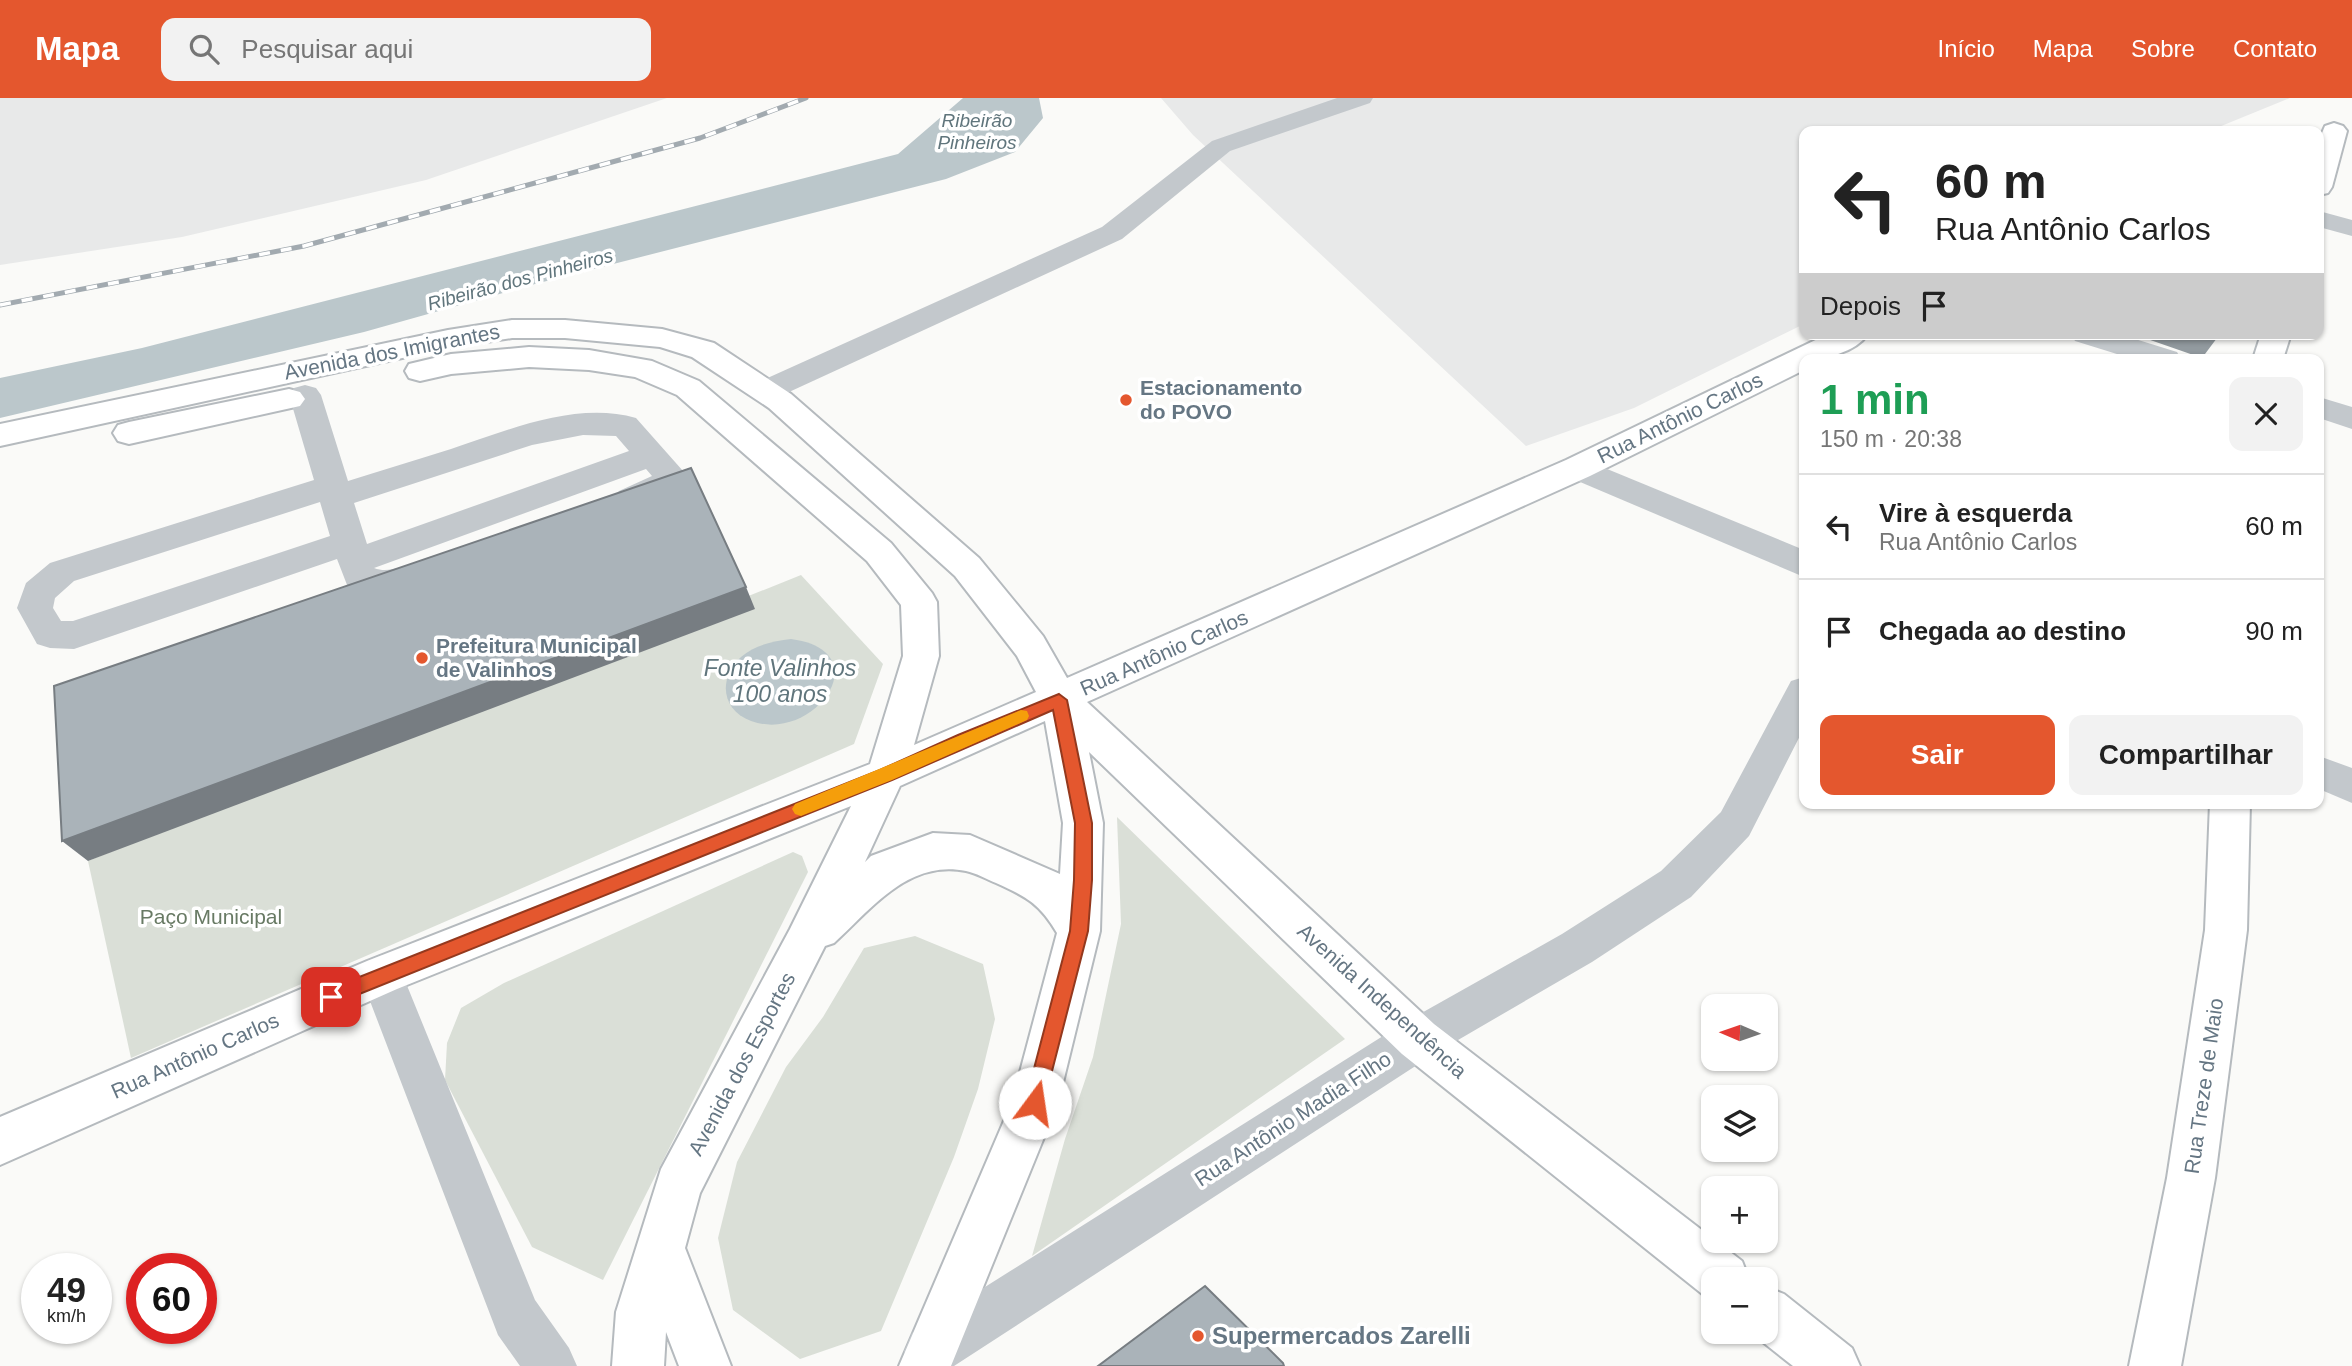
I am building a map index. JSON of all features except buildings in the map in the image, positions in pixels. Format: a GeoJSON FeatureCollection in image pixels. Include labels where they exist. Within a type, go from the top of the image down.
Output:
{"type":"FeatureCollection","features":[{"type":"Feature","properties":{"kind":"main road"},"geometry":{"type":"LineString","coordinates":[[2324,168],[2335,126]]}},
{"type":"Feature","properties":{"kind":"main road","name":"Avenida dos Imigrantes"},"geometry":{"type":"LineString","coordinates":[[0,435],[448,338],[512,329],[565,329],[662,338],[703,350],[780,401],[880,487],[967,567],[1030,646],[1059,700]]}},
{"type":"Feature","properties":{"kind":"main road","name":"Rua Antônio Carlos"},"geometry":{"type":"LineString","coordinates":[[1812,354],[1841,340]]}},
{"type":"Feature","properties":{"kind":"main road","name":"Avenida dos Imigrantes"},"geometry":{"type":"LineString","coordinates":[[0,461],[451,364],[529,356],[589,360],[641,368],[688,388],[880,552],[919,602],[921,656],[886,775]]}},
{"type":"Feature","properties":{"kind":"main road","name":"Rua Antônio Carlos"},"geometry":{"type":"LineString","coordinates":[[0,1141],[382,975],[886,775],[1059,700],[1578,468],[1799,360]]}},
{"type":"Feature","properties":{"kind":"main road"},"geometry":{"type":"LineString","coordinates":[[921,1361],[1035,1103],[1079,931],[1083,823],[1059,700]]}},
{"type":"Feature","properties":{"kind":"main road","name":"Avenida Independência"},"geometry":{"type":"LineString","coordinates":[[1059,700],[1418,1040],[1709,1267]]}},
{"type":"Feature","properties":{"kind":"main road","name":"Avenida dos Esportes"},"geometry":{"type":"LineString","coordinates":[[638,1366],[642,1312],[678,1186],[805,943],[886,775]]}},
{"type":"Feature","properties":{"kind":"main road","name":"Rua Treze de Maio"},"geometry":{"type":"LineString","coordinates":[[2155,1366],[2191,1178],[2226,930],[2230,809]]}},
{"type":"Feature","properties":{"kind":"main road"},"geometry":{"type":"LineString","coordinates":[[805,943],[886,869],[933,851],[970,853],[1040,883],[1059,898],[1079,931]]}},
{"type":"Feature","properties":{"kind":"main road"},"geometry":{"type":"LineString","coordinates":[[660,1248],[705,1366]]}},
{"type":"Feature","properties":{"kind":"main road"},"geometry":{"type":"LineString","coordinates":[[1778,1322],[1834,1366]]}},
{"type":"Feature","properties":{"kind":"street"},"geometry":{"type":"LineString","coordinates":[[765,391],[1112,233],[1221,146],[1361,98]]}},
{"type":"Feature","properties":{"kind":"street"},"geometry":{"type":"LineString","coordinates":[[2324,220],[2352,228]]}},
{"type":"Feature","properties":{"kind":"street"},"geometry":{"type":"LineString","coordinates":[[2105,340],[2150,354]]}},
{"type":"Feature","properties":{"kind":"street"},"geometry":{"type":"LineString","coordinates":[[305,395],[361,581],[390,584],[443,565]]}},
{"type":"Feature","properties":{"kind":"street"},"geometry":{"type":"LineString","coordinates":[[2324,409],[2352,418]]}},
{"type":"Feature","properties":{"kind":"street"},"geometry":{"type":"LineString","coordinates":[[600,510],[674,480],[652,455],[625,426],[598,422],[565,425],[62,572],[39,592],[34,608],[50,634],[74,635],[353,551],[652,455]]}},
{"type":"Feature","properties":{"kind":"street"},"geometry":{"type":"LineString","coordinates":[[1578,468],[1799,562]]}},
{"type":"Feature","properties":{"kind":"street","name":"Rua Antônio Madia Filho"},"geometry":{"type":"LineString","coordinates":[[921,1361],[1418,1040],[1577,948],[1676,884],[1735,824],[1799,702]]}},
{"type":"Feature","properties":{"kind":"street"},"geometry":{"type":"LineString","coordinates":[[2324,774],[2352,786]]}},
{"type":"Feature","properties":{"kind":"street"},"geometry":{"type":"LineString","coordinates":[[382,975],[516,1317],[551,1366]]}},
{"type":"Feature","properties":{"kind":"shaded area"},"geometry":{"type":"Polygon","coordinates":[[[0,98],[667,98],[426,180],[182,237],[0,265],[0,98]]]}},
{"type":"Feature","properties":{"kind":"shaded area"},"geometry":{"type":"Polygon","coordinates":[[[1161,98],[2290,98],[2221,126],[1799,126],[1799,326],[1634,408],[1526,446],[1193,135],[1161,98]]]}},
{"type":"Feature","properties":{"kind":"green space","name":"Paço Municipal"},"geometry":{"type":"Polygon","coordinates":[[[801,575],[883,664],[854,744],[131,1058],[88,861],[801,575]]]}},
{"type":"Feature","properties":{"kind":"green space"},"geometry":{"type":"Polygon","coordinates":[[[1117,817],[1345,1039],[1032,1256],[1065,1139],[1093,1057],[1121,924],[1117,817]]]}},
{"type":"Feature","properties":{"kind":"green space"},"geometry":{"type":"Polygon","coordinates":[[[793,852],[802,856],[808,872],[603,1280],[532,1247],[445,1080],[447,1043],[461,1008],[504,983],[793,852]]]}},
{"type":"Feature","properties":{"kind":"green space"},"geometry":{"type":"Polygon","coordinates":[[[915,936],[983,964],[995,1019],[978,1089],[954,1157],[881,1331],[800,1359],[733,1310],[718,1238],[737,1162],[786,1067],[823,1017],[864,948],[915,936]]]}},
{"type":"Feature","properties":{"kind":"water","name":"Ribeirão Pinheiros"},"geometry":{"type":"Polygon","coordinates":[[[963,98],[1039,98],[1043,118],[1015,152],[946,179],[535,284],[364,332],[0,418],[0,378],[142,348],[898,154],[963,98]]]}},
{"type":"Feature","properties":{"kind":"water","name":"Fonte Valinhos 100 anos"},"geometry":{"type":"Polygon","coordinates":[[[791,639],[818,647],[832,660],[835,676],[828,693],[815,708],[796,720],[774,725],[751,721],[741,716],[726,693],[726,684],[734,665],[746,653],[758,647],[791,639]]]}},
{"type":"Feature","properties":{"kind":"railway"},"geometry":{"type":"LineString","coordinates":[[0,305],[304,246],[700,138],[806,98]]}},
{"type":"Feature","properties":{"kind":"slow traffic"},"geometry":{"type":"LineString","coordinates":[[801,809],[1021,716]]}},
{"type":"Feature","properties":{"kind":"place","name":"Estacionamento do POVO"},"geometry":{"type":"Point","coordinates":[1126,400]}},
{"type":"Feature","properties":{"kind":"place","name":"Prefeitura Municipal de Valinhos"},"geometry":{"type":"Point","coordinates":[422,658]}},
{"type":"Feature","properties":{"kind":"place","name":"Supermercados Zarelli"},"geometry":{"type":"Point","coordinates":[1198,1336]}},
{"type":"Feature","properties":{"kind":"route"},"geometry":{"type":"LineString","coordinates":[[331,997],[886,775],[1059,700],[1083,823],[1083,880],[1079,931],[1035,1103]]}},
{"type":"Feature","properties":{"kind":"water label","name":"Ribeirão dos Pinheiros"},"geometry":{"type":"Point","coordinates":[520,279]}}]}
